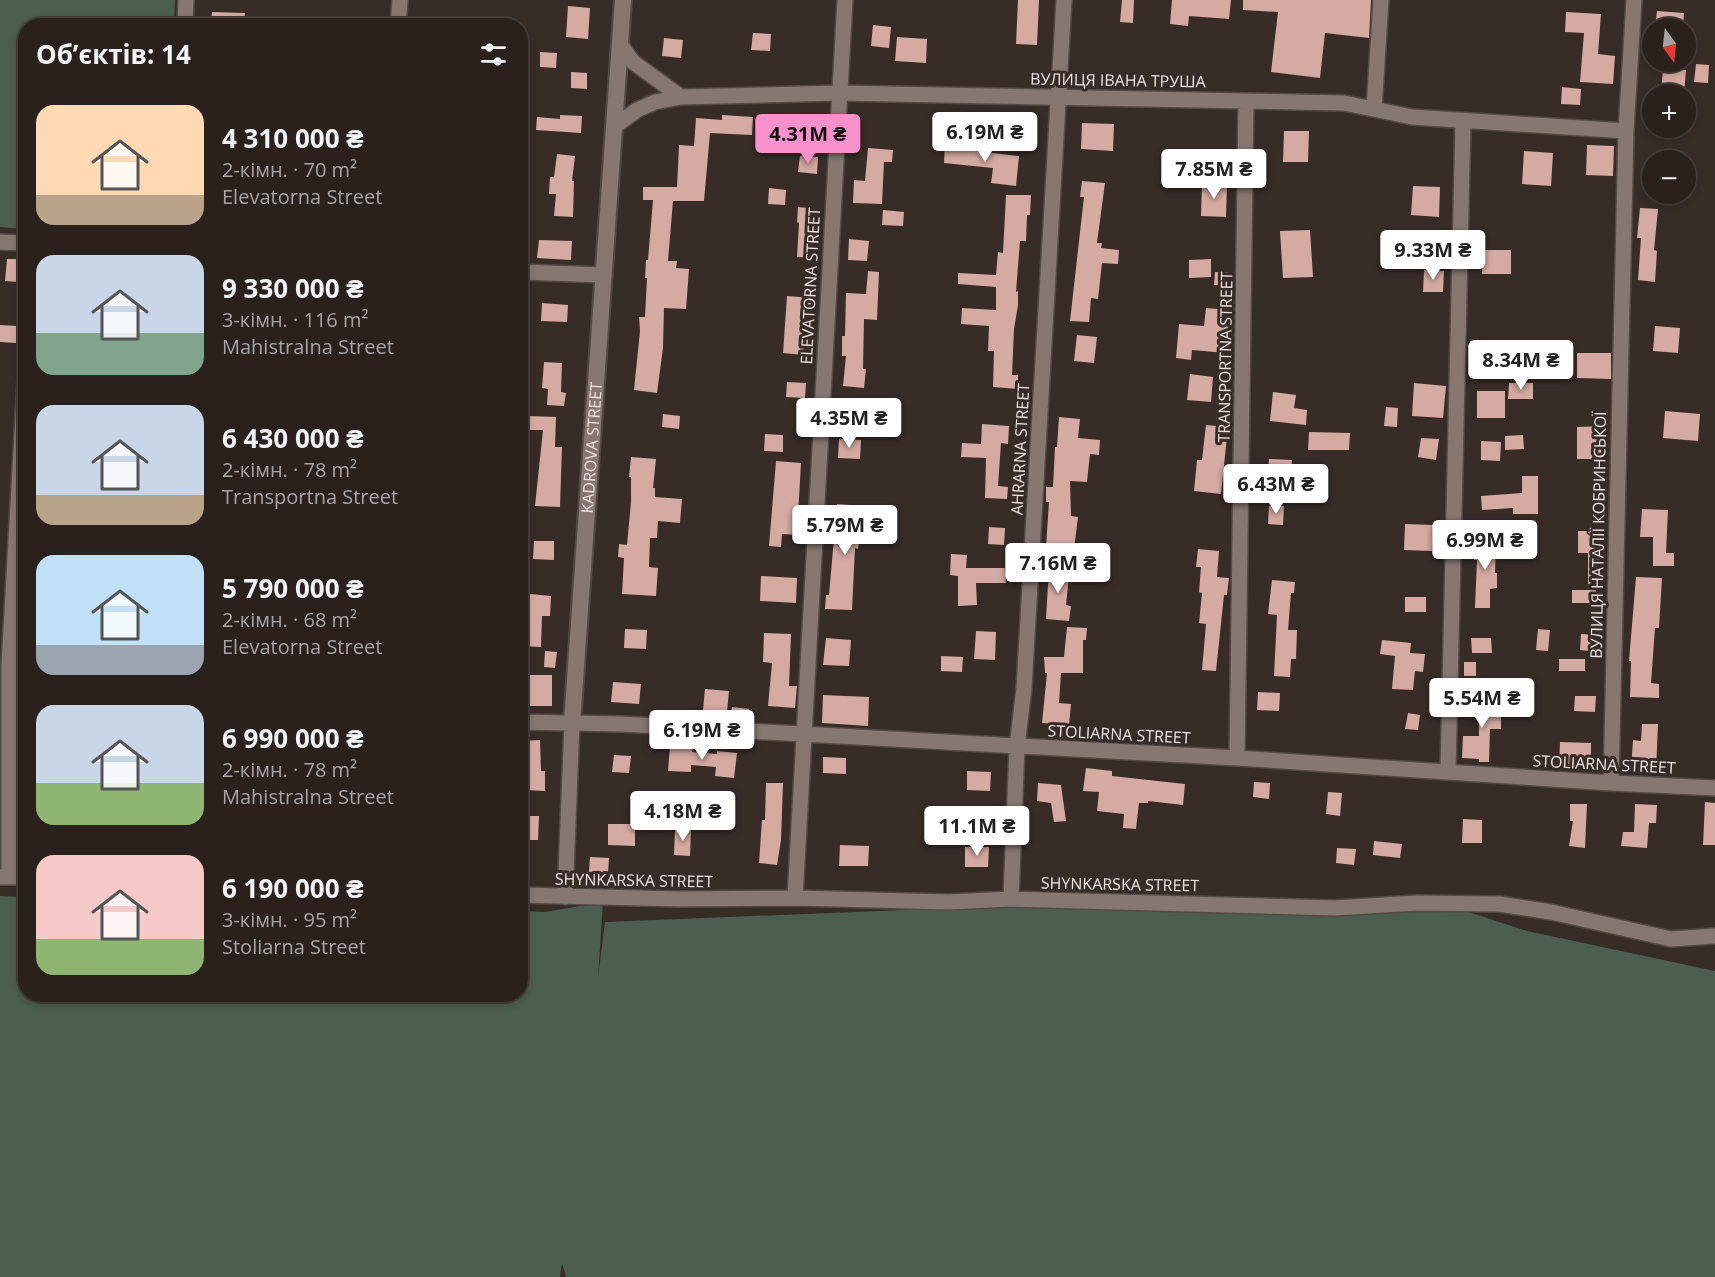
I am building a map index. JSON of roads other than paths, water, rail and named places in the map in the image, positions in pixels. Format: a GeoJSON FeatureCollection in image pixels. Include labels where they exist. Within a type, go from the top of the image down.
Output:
{"type":"FeatureCollection","features":[{"type":"Feature","properties":{"kind":"street"},"geometry":{"type":"LineString","coordinates":[[185,18],[186,0]]}},
{"type":"Feature","properties":{"kind":"street"},"geometry":{"type":"LineString","coordinates":[[399,18],[400,0]]}},
{"type":"Feature","properties":{"kind":"street","name":"KADROVA STREET"},"geometry":{"type":"LineString","coordinates":[[565,897],[572,723],[622,46],[623,0]]}},
{"type":"Feature","properties":{"kind":"street","name":"ELEVATORNA STREET"},"geometry":{"type":"LineString","coordinates":[[795,898],[845,0]]}},
{"type":"Feature","properties":{"kind":"street","name":"AHRARNA STREET"},"geometry":{"type":"LineString","coordinates":[[1011,899],[1017,747],[1024,677],[1064,0]]}},
{"type":"Feature","properties":{"kind":"street"},"geometry":{"type":"LineString","coordinates":[[1374,109],[1380,0]]}},
{"type":"Feature","properties":{"kind":"street","name":"ВУЛИЦЯ НАТАЛІЇ КОБРИНСЬКОЇ"},"geometry":{"type":"LineString","coordinates":[[1611,783],[1626,131],[1634,0]]}},
{"type":"Feature","properties":{"kind":"street"},"geometry":{"type":"LineString","coordinates":[[622,46],[633,62],[681,97]]}},
{"type":"Feature","properties":{"kind":"street","name":"ВУЛИЦЯ ІВАНА ТРУША"},"geometry":{"type":"LineString","coordinates":[[615,126],[637,110],[655,102],[681,97],[839,93],[1344,103],[1412,117],[1626,131]]}},
{"type":"Feature","properties":{"kind":"street","name":"TRANSPORTNA STREET"},"geometry":{"type":"LineString","coordinates":[[1238,758],[1246,101]]}},
{"type":"Feature","properties":{"kind":"street"},"geometry":{"type":"LineString","coordinates":[[1448,772],[1463,121]]}},
{"type":"Feature","properties":{"kind":"street"},"geometry":{"type":"LineString","coordinates":[[0,242],[18,243]]}},
{"type":"Feature","properties":{"kind":"street"},"geometry":{"type":"LineString","coordinates":[[528,272],[604,275]]}},
{"type":"Feature","properties":{"kind":"street"},"geometry":{"type":"LineString","coordinates":[[4,876],[9,665],[18,505]]}},
{"type":"Feature","properties":{"kind":"street","name":"STOLIARNA STREET"},"geometry":{"type":"LineString","coordinates":[[528,722],[1238,758],[1715,788]]}},
{"type":"Feature","properties":{"kind":"street","name":"SHYNKARSKA STREET"},"geometry":{"type":"LineString","coordinates":[[528,895],[949,902],[1011,899],[1335,908],[1428,903],[1499,904],[1551,912],[1671,939],[1715,936]]}}]}
